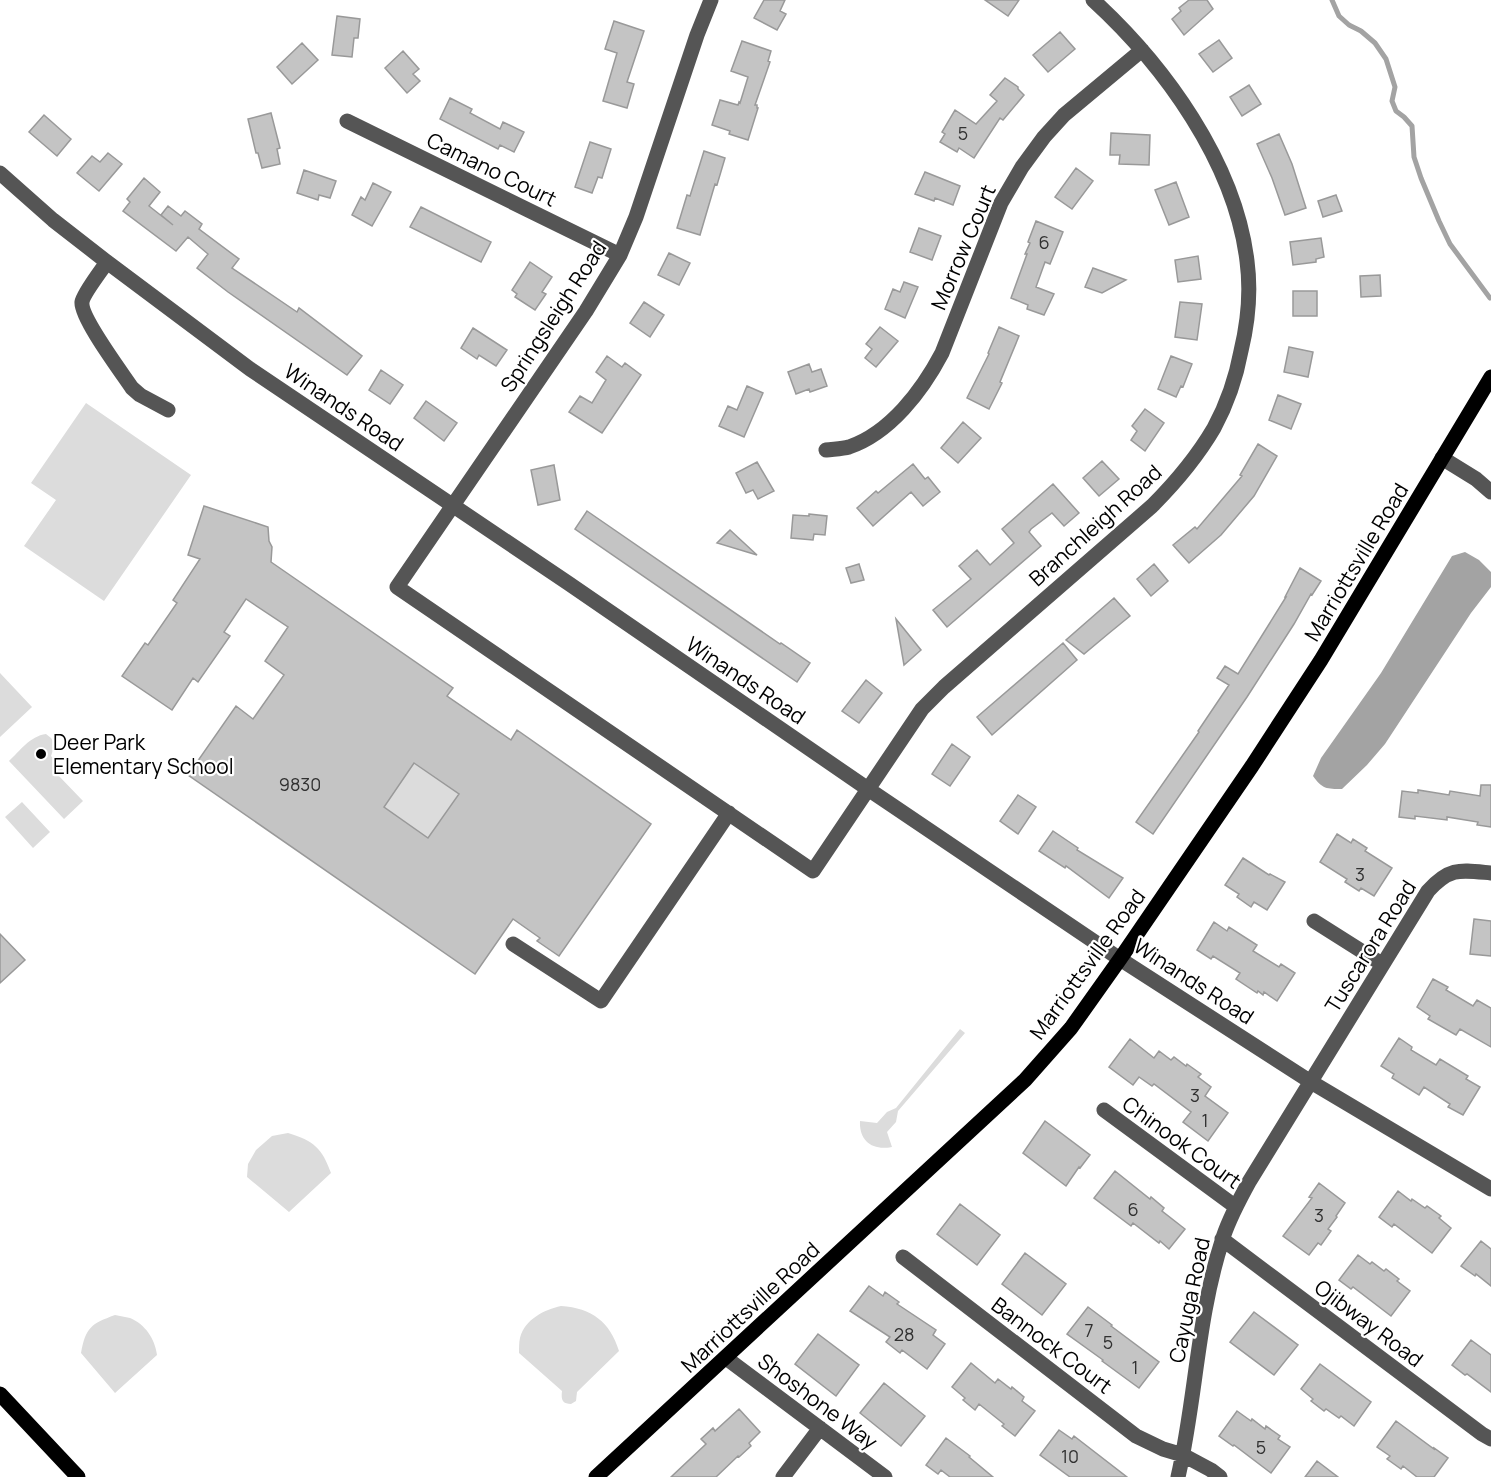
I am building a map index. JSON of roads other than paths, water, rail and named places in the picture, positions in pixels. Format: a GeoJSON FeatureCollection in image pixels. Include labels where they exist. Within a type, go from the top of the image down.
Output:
{"type":"FeatureCollection","features":[{"type":"Feature","properties":{"kind":"main road","name":"Marriottsville Road"},"geometry":{"type":"LineString","coordinates":[[596,1477],[1025,1080],[1071,1028],[1252,766],[1321,660],[1491,377]]}},
{"type":"Feature","properties":{"kind":"main road"},"geometry":{"type":"LineString","coordinates":[[0,1394],[78,1477]]}},
{"type":"Feature","properties":{"kind":"street","name":"Springsleigh Road"},"geometry":{"type":"LineString","coordinates":[[711,0],[636,217],[620,255],[586,311],[397,587],[729,813]]}},
{"type":"Feature","properties":{"kind":"street","name":"Branchleigh Road"},"geometry":{"type":"LineString","coordinates":[[729,813],[813,871],[922,709],[944,687],[1152,506],[1176,482],[1196,457],[1228,397],[1238,367],[1245,334],[1249,295],[1247,261],[1240,223],[1228,186],[1210,148],[1183,104],[1142,50],[1093,0]]}},
{"type":"Feature","properties":{"kind":"street","name":"Morrow Court"},"geometry":{"type":"LineString","coordinates":[[826,450],[847,447],[867,439],[885,426],[911,401],[930,376],[942,353],[1001,203],[1022,167],[1064,115],[1142,50]]}},
{"type":"Feature","properties":{"kind":"street","name":"Camano Court"},"geometry":{"type":"LineString","coordinates":[[347,121],[620,255]]}},
{"type":"Feature","properties":{"kind":"street","name":"Winands Road"},"geometry":{"type":"LineString","coordinates":[[0,173],[53,220],[250,369],[1120,959],[1311,1082],[1491,1190]]}},
{"type":"Feature","properties":{"kind":"street"},"geometry":{"type":"LineString","coordinates":[[107,262],[82,301],[82,309],[132,388],[140,395],[168,410]]}},
{"type":"Feature","properties":{"kind":"street"},"geometry":{"type":"LineString","coordinates":[[1442,458],[1476,479],[1491,492]]}},
{"type":"Feature","properties":{"kind":"street"},"geometry":{"type":"LineString","coordinates":[[513,944],[600,1001],[729,813]]}},
{"type":"Feature","properties":{"kind":"street","name":"Tuscarora Road"},"geometry":{"type":"LineString","coordinates":[[1311,1082],[1428,891],[1439,879],[1450,873],[1466,871],[1491,873]]}},
{"type":"Feature","properties":{"kind":"street"},"geometry":{"type":"LineString","coordinates":[[1314,921],[1382,964]]}},
{"type":"Feature","properties":{"kind":"street","name":"Cayuga Road"},"geometry":{"type":"LineString","coordinates":[[1178,1477],[1202,1320],[1222,1239],[1249,1182],[1311,1082]]}},
{"type":"Feature","properties":{"kind":"street","name":"Chinook Court"},"geometry":{"type":"LineString","coordinates":[[1104,1110],[1236,1207]]}},
{"type":"Feature","properties":{"kind":"street","name":"Ojibway Road"},"geometry":{"type":"LineString","coordinates":[[1222,1239],[1491,1439]]}},
{"type":"Feature","properties":{"kind":"street","name":"Bannock Court"},"geometry":{"type":"LineString","coordinates":[[903,1257],[1136,1436],[1163,1449],[1183,1455],[1220,1477]]}},
{"type":"Feature","properties":{"kind":"street","name":"Shoshone Way"},"geometry":{"type":"LineString","coordinates":[[726,1358],[885,1477]]}},
{"type":"Feature","properties":{"kind":"street"},"geometry":{"type":"LineString","coordinates":[[783,1477],[820,1428]]}},
{"type":"Feature","properties":{"kind":"waterway"},"geometry":{"type":"LineString","coordinates":[[1332,0],[1339,16],[1375,43],[1386,59],[1395,87],[1392,101],[1396,111],[1412,126],[1414,157],[1439,221],[1450,244],[1490,298]]}},
{"type":"Feature","properties":{"kind":"place","name":"Deer Park Elementary School"},"geometry":{"type":"Point","coordinates":[41,754]}}]}
